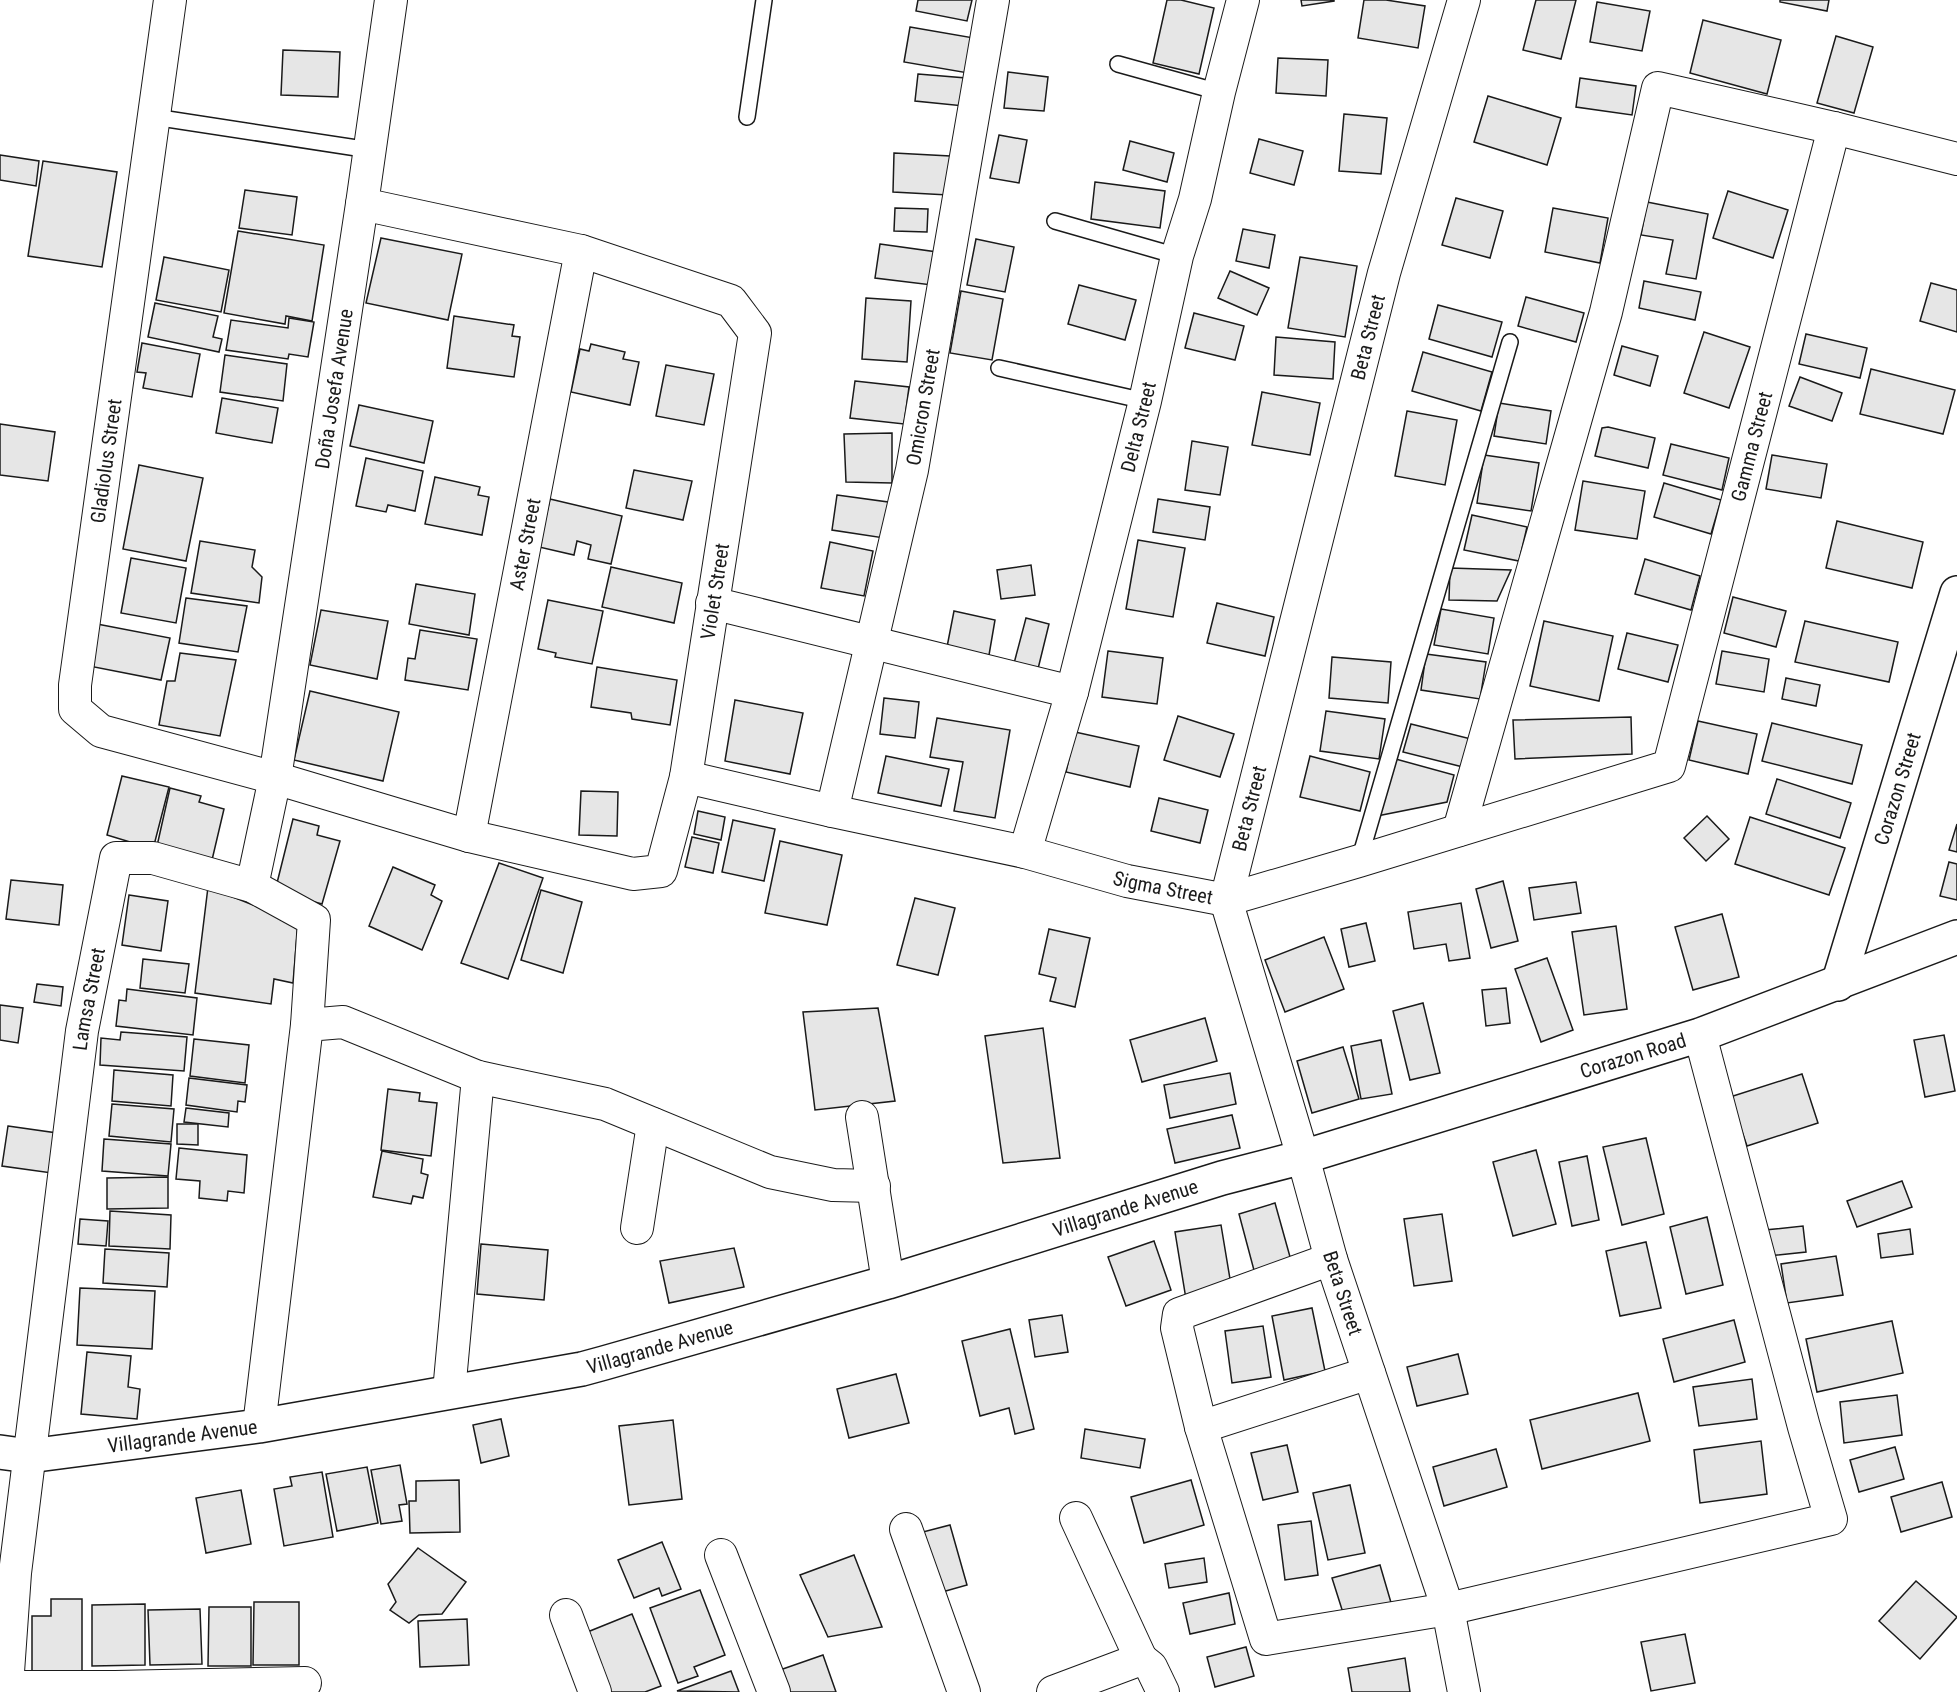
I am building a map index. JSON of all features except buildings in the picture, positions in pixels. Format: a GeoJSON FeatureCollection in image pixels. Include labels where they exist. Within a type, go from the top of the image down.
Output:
{"type":"FeatureCollection","features":[{"type":"Feature","properties":{"kind":"street","name":"Gladiolus Street"},"geometry":{"type":"LineString","coordinates":[[170,0],[75,685],[75,709],[101,731],[275,778]]}},
{"type":"Feature","properties":{"kind":"street","name":"Doña Josefa Avenue"},"geometry":{"type":"LineString","coordinates":[[252,886],[275,778],[363,204],[391,0]]}},
{"type":"Feature","properties":{"kind":"street","name":"Omicron Street"},"geometry":{"type":"LineString","coordinates":[[832,811],[912,470],[993,0]]}},
{"type":"Feature","properties":{"kind":"street","name":"Delta Street"},"geometry":{"type":"LineString","coordinates":[[1025,852],[1072,692],[1243,0]]}},
{"type":"Feature","properties":{"kind":"street","name":"Beta Street"},"geometry":{"type":"LineString","coordinates":[[1464,0],[1384,273],[1226,900],[1331,1259],[1448,1609],[1464,1692]]}},
{"type":"Feature","properties":{"kind":"street"},"geometry":{"type":"LineString","coordinates":[[1459,830],[1605,312],[1658,88],[1957,159]]}},
{"type":"Feature","properties":{"kind":"street","name":"Gamma Street"},"geometry":{"type":"LineString","coordinates":[[1669,766],[1834,128]]}},
{"type":"Feature","properties":{"kind":"street","name":"Violet Street"},"geometry":{"type":"LineString","coordinates":[[275,778],[469,836],[633,874],[661,871],[686,777],[755,333],[731,302],[581,251],[363,204]]}},
{"type":"Feature","properties":{"kind":"street","name":"Aster Street"},"geometry":{"type":"LineString","coordinates":[[469,836],[581,251]]}},
{"type":"Feature","properties":{"kind":"street","name":"Corazon Street"},"geometry":{"type":"LineString","coordinates":[[1838,984],[1957,593]]}},
{"type":"Feature","properties":{"kind":"street"},"geometry":{"type":"LineString","coordinates":[[712,603],[1072,692]]}},
{"type":"Feature","properties":{"kind":"street","name":"Sigma Street"},"geometry":{"type":"LineString","coordinates":[[686,777],[1025,852],[1127,880],[1226,900],[1669,766]]}},
{"type":"Feature","properties":{"kind":"street","name":"Lamsa Street"},"geometry":{"type":"LineString","coordinates":[[14,1454],[82,1030],[117,858],[153,858],[252,886],[314,920],[307,1025]]}},
{"type":"Feature","properties":{"kind":"street","name":"Corazon Road"},"geometry":{"type":"LineString","coordinates":[[1303,1157],[1700,1035],[1957,937]]}},
{"type":"Feature","properties":{"kind":"street"},"geometry":{"type":"LineString","coordinates":[[259,1426],[307,1025],[343,1022],[478,1077],[605,1104],[771,1172],[833,1185],[873,1186]]}},
{"type":"Feature","properties":{"kind":"street"},"geometry":{"type":"LineString","coordinates":[[1331,1259],[1179,1314],[1177,1328],[1202,1427],[1266,1638],[1448,1609],[1831,1519],[1801,1416],[1700,1035]]}},
{"type":"Feature","properties":{"kind":"street"},"geometry":{"type":"LineString","coordinates":[[449,1392],[478,1077]]}},
{"type":"Feature","properties":{"kind":"street"},"geometry":{"type":"LineString","coordinates":[[862,1117],[888,1282]]}},
{"type":"Feature","properties":{"kind":"street"},"geometry":{"type":"LineString","coordinates":[[637,1228],[653,1124]]}},
{"type":"Feature","properties":{"kind":"street","name":"Villagrande Avenue"},"geometry":{"type":"LineString","coordinates":[[14,1454],[259,1426],[582,1369],[888,1282],[1222,1178],[1303,1157]]}},
{"type":"Feature","properties":{"kind":"street"},"geometry":{"type":"LineString","coordinates":[[1202,1427],[1369,1373]]}},
{"type":"Feature","properties":{"kind":"street"},"geometry":{"type":"LineString","coordinates":[[14,1454],[15,1573],[3,1686],[115,1687],[305,1683]]}},
{"type":"Feature","properties":{"kind":"street"},"geometry":{"type":"LineString","coordinates":[[1076,1518],[1141,1659],[1151,1667],[1163,1692]]}},
{"type":"Feature","properties":{"kind":"street"},"geometry":{"type":"LineString","coordinates":[[906,1529],[964,1692]]}},
{"type":"Feature","properties":{"kind":"street"},"geometry":{"type":"LineString","coordinates":[[721,1555],[774,1692]]}},
{"type":"Feature","properties":{"kind":"street"},"geometry":{"type":"LineString","coordinates":[[566,1615],[595,1692]]}},
{"type":"Feature","properties":{"kind":"street"},"geometry":{"type":"LineString","coordinates":[[1053,1692],[1141,1659]]}},
{"type":"Feature","properties":{"kind":"lane"},"geometry":{"type":"LineString","coordinates":[[747,117],[764,0]]}},
{"type":"Feature","properties":{"kind":"lane"},"geometry":{"type":"LineString","coordinates":[[1118,64],[1219,92]]}},
{"type":"Feature","properties":{"kind":"lane"},"geometry":{"type":"LineString","coordinates":[[154,117],[370,150]]}},
{"type":"Feature","properties":{"kind":"lane"},"geometry":{"type":"LineString","coordinates":[[1055,221],[1178,256]]}},
{"type":"Feature","properties":{"kind":"lane"},"geometry":{"type":"LineString","coordinates":[[1359,861],[1510,342]]}},
{"type":"Feature","properties":{"kind":"lane"},"geometry":{"type":"LineString","coordinates":[[999,368],[1145,400]]}}]}
